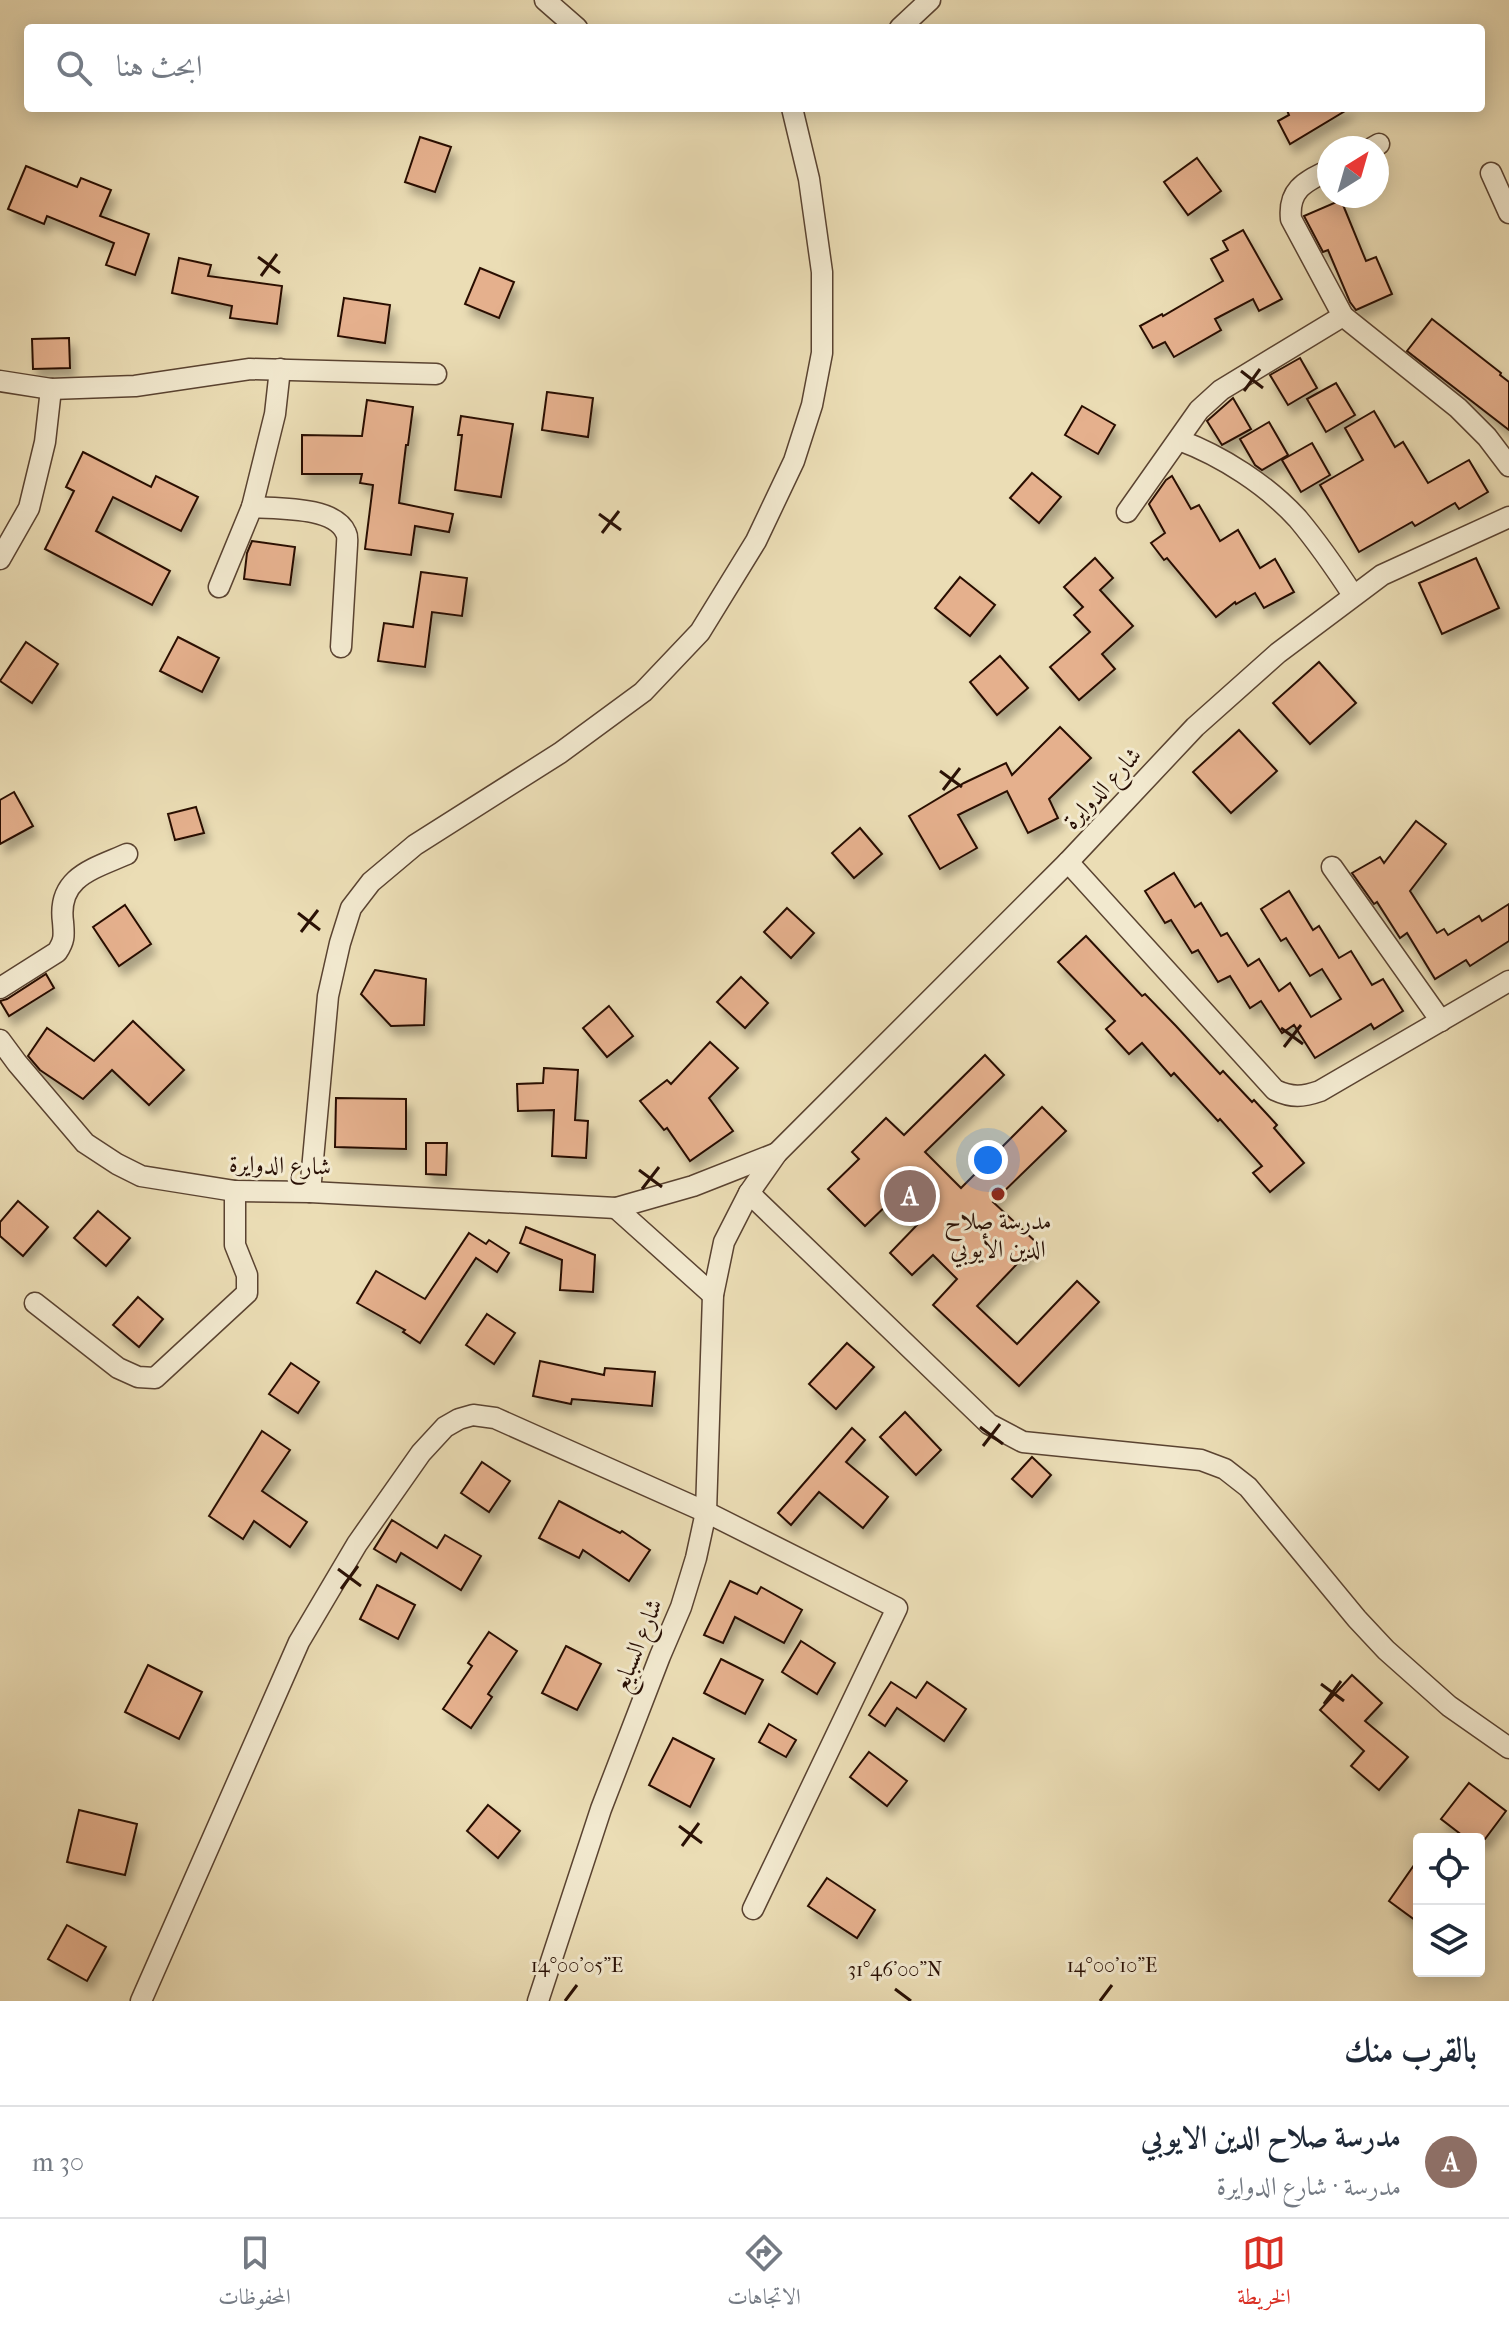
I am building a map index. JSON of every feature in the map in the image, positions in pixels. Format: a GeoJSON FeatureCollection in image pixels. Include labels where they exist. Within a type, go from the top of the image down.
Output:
{"type":"FeatureCollection","features":[{"type":"Feature","properties":{"kind":"street"},"geometry":{"type":"LineString","coordinates":[[545,0],[572,24]]}},
{"type":"Feature","properties":{"kind":"street"},"geometry":{"type":"LineString","coordinates":[[904,24],[930,0]]}},
{"type":"Feature","properties":{"kind":"street"},"geometry":{"type":"LineString","coordinates":[[310,1192],[328,996],[351,908],[371,882],[415,845],[560,753],[643,692],[700,632],[756,541],[794,461],[812,405],[822,353],[822,272],[809,179],[793,112]]}},
{"type":"Feature","properties":{"kind":"street"},"geometry":{"type":"LineString","coordinates":[[1491,173],[1509,213]]}},
{"type":"Feature","properties":{"kind":"street"},"geometry":{"type":"LineString","coordinates":[[1317,176],[1295,191],[1290,207],[1291,219],[1343,316],[1458,408],[1487,437],[1509,466]]}},
{"type":"Feature","properties":{"kind":"street"},"geometry":{"type":"LineString","coordinates":[[1127,512],[1199,410],[1221,390],[1343,316]]}},
{"type":"Feature","properties":{"kind":"street"},"geometry":{"type":"LineString","coordinates":[[0,381],[51,389],[135,386],[250,369],[436,374]]}},
{"type":"Feature","properties":{"kind":"street"},"geometry":{"type":"LineString","coordinates":[[219,587],[252,507],[275,414],[280,369]]}},
{"type":"Feature","properties":{"kind":"street"},"geometry":{"type":"LineString","coordinates":[[0,559],[29,508],[45,442],[51,389]]}},
{"type":"Feature","properties":{"kind":"street"},"geometry":{"type":"LineString","coordinates":[[1179,440],[1209,451],[1296,517],[1353,595]]}},
{"type":"Feature","properties":{"kind":"street"},"geometry":{"type":"LineString","coordinates":[[252,507],[322,514],[335,519],[346,533],[341,647]]}},
{"type":"Feature","properties":{"kind":"street","name":"شارع الدوايرة"},"geometry":{"type":"LineString","coordinates":[[0,1040],[85,1143],[141,1176],[235,1191],[616,1208],[693,1186],[777,1153],[1068,862],[1195,727],[1278,653],[1382,575],[1509,517]]}},
{"type":"Feature","properties":{"kind":"street"},"geometry":{"type":"LineString","coordinates":[[0,988],[57,952],[65,934],[62,900],[71,884],[82,874],[127,854]]}},
{"type":"Feature","properties":{"kind":"street"},"geometry":{"type":"LineString","coordinates":[[1068,862],[1275,1090],[1288,1096],[1304,1097],[1320,1091],[1509,981]]}},
{"type":"Feature","properties":{"kind":"street"},"geometry":{"type":"LineString","coordinates":[[1332,867],[1441,1021]]}},
{"type":"Feature","properties":{"kind":"street","name":"شارع السبايع"},"geometry":{"type":"LineString","coordinates":[[538,2001],[601,1809],[681,1607],[696,1558],[706,1512],[713,1295],[724,1242],[749,1193],[777,1153]]}},
{"type":"Feature","properties":{"kind":"street"},"geometry":{"type":"LineString","coordinates":[[35,1303],[118,1368],[138,1377],[155,1378],[247,1293],[247,1275],[235,1245],[235,1191]]}},
{"type":"Feature","properties":{"kind":"street"},"geometry":{"type":"LineString","coordinates":[[749,1193],[989,1424],[1023,1442],[1201,1460],[1225,1469],[1248,1487],[1386,1650],[1449,1706],[1509,1748]]}},
{"type":"Feature","properties":{"kind":"street"},"geometry":{"type":"LineString","coordinates":[[616,1208],[713,1295]]}},
{"type":"Feature","properties":{"kind":"street"},"geometry":{"type":"LineString","coordinates":[[141,2001],[299,1642],[357,1544],[421,1453],[445,1427],[473,1415],[495,1418],[706,1512],[897,1608],[753,1909]]}},
{"type":"Feature","properties":{"kind":"building"},"geometry":{"type":"Polygon","coordinates":[[[1288,112],[1343,112],[1290,144],[1278,121],[1289,115],[1288,112]]]}},
{"type":"Feature","properties":{"kind":"building"},"geometry":{"type":"Polygon","coordinates":[[[420,137],[451,147],[435,192],[405,182],[420,137]]]}},
{"type":"Feature","properties":{"kind":"building"},"geometry":{"type":"Polygon","coordinates":[[[1197,158],[1221,191],[1188,215],[1164,182],[1197,158]]]}},
{"type":"Feature","properties":{"kind":"building"},"geometry":{"type":"Polygon","coordinates":[[[26,166],[77,187],[81,178],[111,190],[100,216],[149,234],[135,275],[106,265],[114,243],[47,216],[44,224],[8,209],[26,166]]]}},
{"type":"Feature","properties":{"kind":"building"},"geometry":{"type":"Polygon","coordinates":[[[1322,208],[1344,208],[1366,261],[1376,257],[1392,294],[1356,310],[1328,250],[1323,252],[1304,216],[1322,208]]]}},
{"type":"Feature","properties":{"kind":"building"},"geometry":{"type":"Polygon","coordinates":[[[1243,230],[1282,299],[1259,311],[1253,299],[1215,319],[1221,330],[1174,357],[1165,342],[1153,348],[1140,326],[1223,281],[1211,259],[1228,250],[1223,241],[1243,230]]]}},
{"type":"Feature","properties":{"kind":"building"},"geometry":{"type":"Polygon","coordinates":[[[179,258],[211,265],[208,276],[282,286],[277,324],[230,318],[232,306],[172,293],[179,258]]]}},
{"type":"Feature","properties":{"kind":"building"},"geometry":{"type":"Polygon","coordinates":[[[480,268],[514,282],[499,318],[465,304],[480,268]]]}},
{"type":"Feature","properties":{"kind":"building"},"geometry":{"type":"Polygon","coordinates":[[[344,298],[390,305],[385,343],[338,336],[344,298]]]}},
{"type":"Feature","properties":{"kind":"building"},"geometry":{"type":"Polygon","coordinates":[[[1432,319],[1509,382],[1509,430],[1407,351],[1432,319]]]}},
{"type":"Feature","properties":{"kind":"building"},"geometry":{"type":"Polygon","coordinates":[[[69,338],[70,368],[33,369],[32,339],[69,338]]]}},
{"type":"Feature","properties":{"kind":"building"},"geometry":{"type":"Polygon","coordinates":[[[1300,358],[1317,388],[1288,405],[1270,375],[1300,358]]]}},
{"type":"Feature","properties":{"kind":"building"},"geometry":{"type":"Polygon","coordinates":[[[1336,383],[1355,415],[1326,432],[1307,399],[1336,383]]]}},
{"type":"Feature","properties":{"kind":"building"},"geometry":{"type":"Polygon","coordinates":[[[547,392],[593,398],[588,437],[542,430],[547,392]]]}},
{"type":"Feature","properties":{"kind":"building"},"geometry":{"type":"Polygon","coordinates":[[[1233,398],[1251,429],[1222,445],[1207,421],[1233,398]]]}},
{"type":"Feature","properties":{"kind":"building"},"geometry":{"type":"Polygon","coordinates":[[[367,400],[413,407],[399,503],[453,514],[449,532],[415,526],[411,555],[365,549],[373,485],[360,483],[362,474],[302,474],[302,435],[362,436],[367,400]]]}},
{"type":"Feature","properties":{"kind":"building"},"geometry":{"type":"Polygon","coordinates":[[[1082,406],[1115,425],[1098,454],[1065,435],[1082,406]]]}},
{"type":"Feature","properties":{"kind":"building"},"geometry":{"type":"Polygon","coordinates":[[[1374,411],[1395,447],[1403,442],[1428,483],[1469,460],[1488,492],[1459,509],[1455,503],[1415,526],[1412,522],[1359,552],[1320,485],[1363,460],[1345,428],[1374,411]]]}},
{"type":"Feature","properties":{"kind":"building"},"geometry":{"type":"Polygon","coordinates":[[[461,416],[513,424],[501,497],[455,490],[462,435],[458,435],[461,416]]]}},
{"type":"Feature","properties":{"kind":"building"},"geometry":{"type":"Polygon","coordinates":[[[1269,422],[1288,455],[1262,470],[1255,465],[1240,439],[1269,422]]]}},
{"type":"Feature","properties":{"kind":"building"},"geometry":{"type":"Polygon","coordinates":[[[1312,443],[1330,475],[1301,492],[1282,460],[1312,443]]]}},
{"type":"Feature","properties":{"kind":"building"},"geometry":{"type":"Polygon","coordinates":[[[83,452],[151,487],[156,476],[198,497],[181,531],[113,497],[96,531],[170,571],[152,605],[45,549],[74,491],[66,487],[83,452]]]}},
{"type":"Feature","properties":{"kind":"building"},"geometry":{"type":"Polygon","coordinates":[[[1032,473],[1061,497],[1039,523],[1010,498],[1032,473]]]}},
{"type":"Feature","properties":{"kind":"building"},"geometry":{"type":"Polygon","coordinates":[[[1172,476],[1191,509],[1199,505],[1220,541],[1238,530],[1260,568],[1275,559],[1294,592],[1264,608],[1255,593],[1235,602],[1216,617],[1151,543],[1165,533],[1149,504],[1172,476]]]}},
{"type":"Feature","properties":{"kind":"building"},"geometry":{"type":"Polygon","coordinates":[[[252,541],[295,547],[290,585],[244,579],[247,553],[252,541]]]}},
{"type":"Feature","properties":{"kind":"building"},"geometry":{"type":"Polygon","coordinates":[[[1095,558],[1113,578],[1100,590],[1133,626],[1102,654],[1115,669],[1079,700],[1050,667],[1090,632],[1074,615],[1083,607],[1064,587],[1095,558]]]}},
{"type":"Feature","properties":{"kind":"building"},"geometry":{"type":"Polygon","coordinates":[[[1476,558],[1499,608],[1442,634],[1419,583],[1476,558]]]}},
{"type":"Feature","properties":{"kind":"building"},"geometry":{"type":"Polygon","coordinates":[[[421,572],[467,578],[462,616],[432,612],[425,667],[378,661],[384,623],[413,627],[421,572]]]}},
{"type":"Feature","properties":{"kind":"building"},"geometry":{"type":"Polygon","coordinates":[[[960,577],[995,605],[970,636],[935,608],[960,577]]]}},
{"type":"Feature","properties":{"kind":"building"},"geometry":{"type":"Polygon","coordinates":[[[178,637],[219,658],[202,692],[160,671],[178,637]]]}},
{"type":"Feature","properties":{"kind":"building"},"geometry":{"type":"Polygon","coordinates":[[[26,642],[58,664],[32,703],[0,681],[26,642]]]}},
{"type":"Feature","properties":{"kind":"building"},"geometry":{"type":"Polygon","coordinates":[[[1000,656],[1028,688],[997,715],[970,682],[1000,656]]]}},
{"type":"Feature","properties":{"kind":"building"},"geometry":{"type":"Polygon","coordinates":[[[1319,662],[1356,703],[1310,744],[1273,703],[1319,662]]]}},
{"type":"Feature","properties":{"kind":"building"},"geometry":{"type":"Polygon","coordinates":[[[1060,727],[1091,758],[1049,799],[1058,818],[1028,833],[1007,791],[958,815],[977,848],[940,869],[909,816],[964,783],[1006,763],[1012,775],[1060,727]]]}},
{"type":"Feature","properties":{"kind":"building"},"geometry":{"type":"Polygon","coordinates":[[[1239,730],[1277,771],[1231,813],[1193,772],[1239,730]]]}},
{"type":"Feature","properties":{"kind":"building"},"geometry":{"type":"Polygon","coordinates":[[[14,792],[33,826],[0,844],[0,800],[14,792]]]}},
{"type":"Feature","properties":{"kind":"building"},"geometry":{"type":"Polygon","coordinates":[[[196,807],[204,833],[175,840],[168,814],[196,807]]]}},
{"type":"Feature","properties":{"kind":"building"},"geometry":{"type":"Polygon","coordinates":[[[1416,821],[1446,844],[1410,891],[1437,933],[1444,929],[1448,935],[1479,916],[1482,921],[1509,904],[1509,941],[1470,966],[1466,960],[1435,979],[1407,933],[1400,938],[1377,902],[1374,904],[1352,873],[1380,857],[1384,863],[1416,821]]]}},
{"type":"Feature","properties":{"kind":"building"},"geometry":{"type":"Polygon","coordinates":[[[860,828],[882,854],[854,878],[832,853],[860,828]]]}},
{"type":"Feature","properties":{"kind":"building"},"geometry":{"type":"Polygon","coordinates":[[[1174,873],[1195,907],[1201,903],[1221,936],[1227,933],[1248,966],[1259,959],[1279,991],[1290,983],[1311,1017],[1341,999],[1322,969],[1310,976],[1286,938],[1281,941],[1261,909],[1289,891],[1313,930],[1319,926],[1339,958],[1351,951],[1372,985],[1383,979],[1403,1011],[1374,1029],[1371,1024],[1315,1058],[1294,1025],[1282,1033],[1261,1001],[1250,1008],[1230,976],[1218,982],[1198,950],[1192,953],[1171,920],[1165,923],[1145,891],[1174,873]]]}},
{"type":"Feature","properties":{"kind":"building"},"geometry":{"type":"Polygon","coordinates":[[[125,905],[151,944],[119,966],[93,927],[125,905]]]}},
{"type":"Feature","properties":{"kind":"building"},"geometry":{"type":"Polygon","coordinates":[[[787,908],[814,933],[791,958],[764,932],[787,908]]]}},
{"type":"Feature","properties":{"kind":"building"},"geometry":{"type":"Polygon","coordinates":[[[1086,936],[1220,1074],[1223,1071],[1277,1125],[1274,1128],[1304,1163],[1270,1192],[1253,1173],[1262,1166],[1174,1073],[1171,1076],[1142,1043],[1129,1054],[1106,1029],[1115,1021],[1058,962],[1086,936]]]}},
{"type":"Feature","properties":{"kind":"building"},"geometry":{"type":"Polygon","coordinates":[[[375,970],[426,979],[424,1025],[391,1026],[361,994],[375,970]]]}},
{"type":"Feature","properties":{"kind":"building"},"geometry":{"type":"Polygon","coordinates":[[[46,974],[54,988],[9,1016],[0,1001],[46,974]]]}},
{"type":"Feature","properties":{"kind":"building"},"geometry":{"type":"Polygon","coordinates":[[[741,977],[768,1003],[745,1028],[717,1002],[741,977]]]}},
{"type":"Feature","properties":{"kind":"building"},"geometry":{"type":"Polygon","coordinates":[[[609,1006],[633,1036],[607,1057],[583,1028],[609,1006]]]}},
{"type":"Feature","properties":{"kind":"building"},"geometry":{"type":"Polygon","coordinates":[[[133,1021],[184,1070],[149,1105],[112,1070],[83,1099],[40,1070],[28,1056],[47,1028],[94,1061],[133,1021]]]}},
{"type":"Feature","properties":{"kind":"building"},"geometry":{"type":"Polygon","coordinates":[[[710,1042],[738,1068],[709,1098],[733,1131],[690,1161],[667,1128],[664,1130],[640,1101],[667,1080],[671,1084],[710,1042]]]}},
{"type":"Feature","properties":{"kind":"building"},"geometry":{"type":"Polygon","coordinates":[[[985,1055],[1004,1075],[925,1152],[961,1188],[1042,1107],[1066,1131],[993,1202],[1037,1243],[977,1306],[1017,1344],[1077,1281],[1099,1302],[1019,1386],[933,1305],[957,1279],[933,1255],[912,1275],[890,1253],[918,1224],[893,1199],[865,1226],[828,1189],[859,1159],[852,1152],[886,1118],[904,1135],[985,1055]]]}},
{"type":"Feature","properties":{"kind":"building"},"geometry":{"type":"Polygon","coordinates":[[[544,1068],[578,1070],[575,1120],[588,1121],[586,1158],[552,1156],[554,1110],[518,1111],[517,1084],[543,1083],[544,1068]]]}},
{"type":"Feature","properties":{"kind":"building"},"geometry":{"type":"Polygon","coordinates":[[[336,1098],[406,1099],[406,1149],[335,1147],[336,1098]]]}},
{"type":"Feature","properties":{"kind":"building"},"geometry":{"type":"Polygon","coordinates":[[[426,1143],[447,1143],[446,1175],[426,1174],[426,1143]]]}},
{"type":"Feature","properties":{"kind":"building"},"geometry":{"type":"Polygon","coordinates":[[[18,1201],[48,1227],[23,1256],[0,1236],[0,1222],[18,1201]]]}},
{"type":"Feature","properties":{"kind":"building"},"geometry":{"type":"Polygon","coordinates":[[[98,1211],[130,1238],[106,1266],[74,1238],[98,1211]]]}},
{"type":"Feature","properties":{"kind":"building"},"geometry":{"type":"Polygon","coordinates":[[[526,1227],[595,1255],[593,1292],[560,1290],[562,1260],[520,1243],[526,1227]]]}},
{"type":"Feature","properties":{"kind":"building"},"geometry":{"type":"Polygon","coordinates":[[[469,1233],[486,1244],[489,1240],[509,1253],[497,1272],[476,1258],[420,1343],[403,1332],[405,1330],[357,1303],[376,1271],[425,1299],[469,1233]]]}},
{"type":"Feature","properties":{"kind":"building"},"geometry":{"type":"Polygon","coordinates":[[[138,1297],[163,1319],[139,1347],[113,1325],[138,1297]]]}},
{"type":"Feature","properties":{"kind":"building"},"geometry":{"type":"Polygon","coordinates":[[[487,1314],[515,1333],[494,1364],[466,1345],[487,1314]]]}},
{"type":"Feature","properties":{"kind":"building"},"geometry":{"type":"Polygon","coordinates":[[[847,1343],[874,1367],[836,1409],[809,1384],[847,1343]]]}},
{"type":"Feature","properties":{"kind":"building"},"geometry":{"type":"Polygon","coordinates":[[[540,1361],[604,1375],[605,1368],[655,1372],[652,1406],[572,1399],[571,1404],[533,1396],[540,1361]]]}},
{"type":"Feature","properties":{"kind":"building"},"geometry":{"type":"Polygon","coordinates":[[[291,1363],[319,1382],[298,1413],[269,1394],[291,1363]]]}},
{"type":"Feature","properties":{"kind":"building"},"geometry":{"type":"Polygon","coordinates":[[[905,1412],[941,1450],[916,1475],[880,1437],[905,1412]]]}},
{"type":"Feature","properties":{"kind":"building"},"geometry":{"type":"Polygon","coordinates":[[[852,1428],[865,1440],[846,1462],[888,1497],[863,1528],[819,1492],[791,1525],[778,1513],[852,1428]]]}},
{"type":"Feature","properties":{"kind":"building"},"geometry":{"type":"Polygon","coordinates":[[[262,1431],[290,1450],[262,1491],[307,1522],[290,1547],[254,1521],[243,1539],[209,1516],[262,1431]]]}},
{"type":"Feature","properties":{"kind":"building"},"geometry":{"type":"Polygon","coordinates":[[[1032,1457],[1051,1475],[1032,1497],[1012,1479],[1032,1457]]]}},
{"type":"Feature","properties":{"kind":"building"},"geometry":{"type":"Polygon","coordinates":[[[482,1462],[510,1481],[489,1512],[461,1493],[482,1462]]]}},
{"type":"Feature","properties":{"kind":"building"},"geometry":{"type":"Polygon","coordinates":[[[559,1501],[620,1533],[622,1531],[650,1550],[629,1581],[583,1550],[579,1558],[539,1538],[559,1501]]]}},
{"type":"Feature","properties":{"kind":"building"},"geometry":{"type":"Polygon","coordinates":[[[392,1520],[437,1548],[445,1535],[481,1556],[461,1590],[401,1553],[396,1562],[374,1549],[392,1520]]]}},
{"type":"Feature","properties":{"kind":"building"},"geometry":{"type":"Polygon","coordinates":[[[730,1581],[757,1594],[761,1587],[802,1610],[784,1643],[735,1617],[723,1643],[704,1635],[730,1581]]]}},
{"type":"Feature","properties":{"kind":"building"},"geometry":{"type":"Polygon","coordinates":[[[377,1585],[415,1605],[398,1639],[360,1619],[377,1585]]]}},
{"type":"Feature","properties":{"kind":"building"},"geometry":{"type":"Polygon","coordinates":[[[489,1632],[517,1651],[488,1694],[492,1697],[471,1728],[443,1709],[472,1666],[468,1663],[489,1632]]]}},
{"type":"Feature","properties":{"kind":"building"},"geometry":{"type":"Polygon","coordinates":[[[801,1641],[835,1663],[817,1694],[782,1672],[801,1641]]]}},
{"type":"Feature","properties":{"kind":"building"},"geometry":{"type":"Polygon","coordinates":[[[566,1646],[601,1664],[577,1710],[542,1693],[566,1646]]]}},
{"type":"Feature","properties":{"kind":"building"},"geometry":{"type":"Polygon","coordinates":[[[721,1659],[763,1680],[745,1714],[704,1693],[721,1659]]]}},
{"type":"Feature","properties":{"kind":"building"},"geometry":{"type":"Polygon","coordinates":[[[148,1665],[202,1692],[179,1739],[125,1712],[148,1665]]]}},
{"type":"Feature","properties":{"kind":"building"},"geometry":{"type":"Polygon","coordinates":[[[1352,1675],[1382,1703],[1365,1721],[1408,1757],[1379,1790],[1351,1766],[1364,1751],[1320,1710],[1352,1675]]]}},
{"type":"Feature","properties":{"kind":"building"},"geometry":{"type":"Polygon","coordinates":[[[891,1682],[916,1698],[927,1682],[966,1709],[944,1741],[897,1708],[885,1726],[869,1715],[891,1682]]]}},
{"type":"Feature","properties":{"kind":"building"},"geometry":{"type":"Polygon","coordinates":[[[769,1724],[796,1740],[786,1757],[759,1742],[769,1724]]]}},
{"type":"Feature","properties":{"kind":"building"},"geometry":{"type":"Polygon","coordinates":[[[673,1738],[714,1759],[690,1807],[649,1785],[673,1738]]]}},
{"type":"Feature","properties":{"kind":"building"},"geometry":{"type":"Polygon","coordinates":[[[869,1752],[907,1781],[887,1806],[850,1777],[869,1752]]]}},
{"type":"Feature","properties":{"kind":"building"},"geometry":{"type":"Polygon","coordinates":[[[1469,1783],[1506,1811],[1485,1839],[1485,1833],[1459,1833],[1441,1819],[1469,1783]]]}},
{"type":"Feature","properties":{"kind":"building"},"geometry":{"type":"Polygon","coordinates":[[[488,1805],[520,1831],[498,1858],[467,1831],[488,1805]]]}},
{"type":"Feature","properties":{"kind":"building"},"geometry":{"type":"Polygon","coordinates":[[[79,1810],[137,1824],[125,1875],[67,1862],[79,1810]]]}},
{"type":"Feature","properties":{"kind":"building"},"geometry":{"type":"Polygon","coordinates":[[[1413,1867],[1413,1919],[1389,1901],[1413,1867]]]}},
{"type":"Feature","properties":{"kind":"building"},"geometry":{"type":"Polygon","coordinates":[[[827,1878],[875,1910],[857,1938],[808,1906],[827,1878]]]}},
{"type":"Feature","properties":{"kind":"building"},"geometry":{"type":"Polygon","coordinates":[[[67,1925],[106,1947],[87,1981],[48,1959],[67,1925]]]}},
{"type":"Feature","properties":{"kind":"place","name":"مدرسة صلاح الدين الأيوبي"},"geometry":{"type":"Point","coordinates":[998,1194]}},
{"type":"Feature","properties":{"kind":"place","name":"مدرسة صلاح الدين الايوبي"},"geometry":{"type":"Point","coordinates":[910,1196]}}]}
